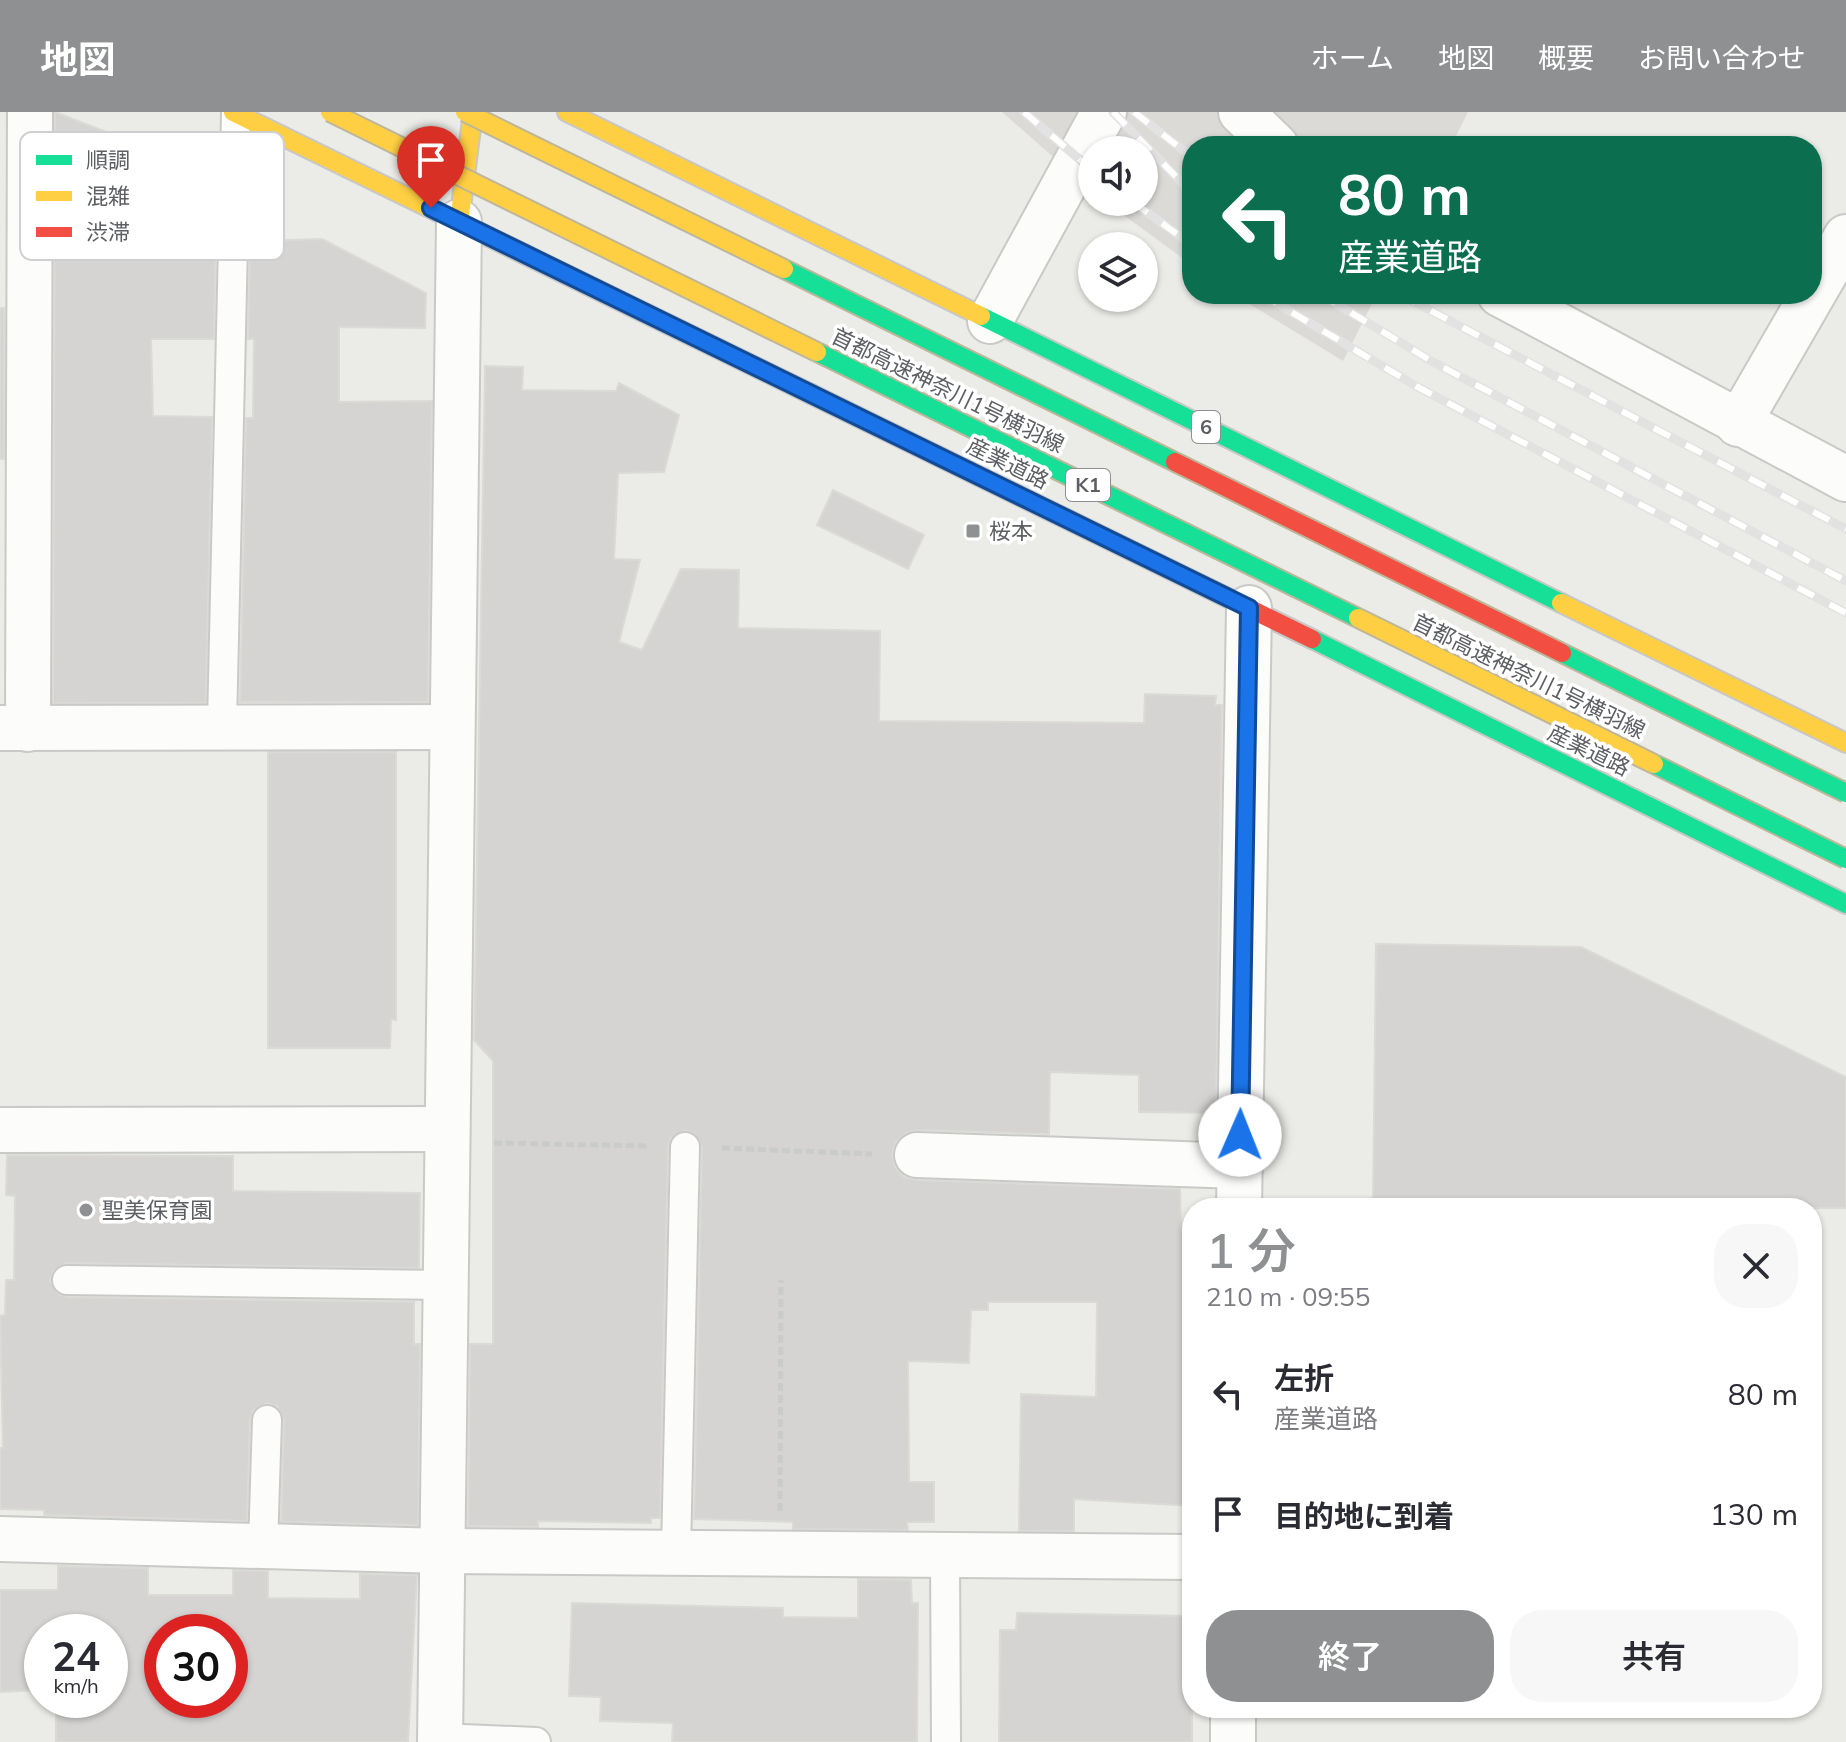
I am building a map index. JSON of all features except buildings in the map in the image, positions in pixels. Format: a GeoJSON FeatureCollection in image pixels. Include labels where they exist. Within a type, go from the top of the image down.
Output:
{"type":"FeatureCollection","features":[{"type":"Feature","properties":{"kind":"main road","name":"首都高速神奈川1号横羽線"},"geometry":{"type":"LineString","coordinates":[[330,112],[1846,859]]}},
{"type":"Feature","properties":{"kind":"main road","name":"首都高速神奈川1号横羽線"},"geometry":{"type":"LineString","coordinates":[[465,112],[1846,793]]}},
{"type":"Feature","properties":{"kind":"main road"},"geometry":{"type":"LineString","coordinates":[[459,222],[473,112]]}},
{"type":"Feature","properties":{"kind":"main road","name":"6"},"geometry":{"type":"LineString","coordinates":[[567,112],[1846,743]]}},
{"type":"Feature","properties":{"kind":"main road","name":"産業道路"},"geometry":{"type":"LineString","coordinates":[[234,113],[273,132]]}},
{"type":"Feature","properties":{"kind":"main road","name":"産業道路"},"geometry":{"type":"LineString","coordinates":[[284,137],[1249,608],[1846,904]]}},
{"type":"Feature","properties":{"kind":"street"},"geometry":{"type":"LineString","coordinates":[[29,132],[30,112]]}},
{"type":"Feature","properties":{"kind":"street"},"geometry":{"type":"LineString","coordinates":[[990,321],[1104,112]]}},
{"type":"Feature","properties":{"kind":"street"},"geometry":{"type":"LineString","coordinates":[[1241,112],[1266,136]]}},
{"type":"Feature","properties":{"kind":"street"},"geometry":{"type":"LineString","coordinates":[[440,1740],[444,1551],[445,1129],[459,222]]}},
{"type":"Feature","properties":{"kind":"street"},"geometry":{"type":"LineString","coordinates":[[1822,279],[1846,237]]}},
{"type":"Feature","properties":{"kind":"street"},"geometry":{"type":"LineString","coordinates":[[26,260],[14,728],[222,725],[452,727]]}},
{"type":"Feature","properties":{"kind":"street"},"geometry":{"type":"LineString","coordinates":[[1518,304],[1846,479]]}},
{"type":"Feature","properties":{"kind":"street"},"geometry":{"type":"LineString","coordinates":[[1738,424],[1807,304]]}},
{"type":"Feature","properties":{"kind":"street"},"geometry":{"type":"LineString","coordinates":[[917,1155],[1239,1187],[1249,608]]}},
{"type":"Feature","properties":{"kind":"street"},"geometry":{"type":"LineString","coordinates":[[0,1130],[445,1129]]}},
{"type":"Feature","properties":{"kind":"street"},"geometry":{"type":"LineString","coordinates":[[0,1539],[444,1551],[1182,1557]]}},
{"type":"Feature","properties":{"kind":"street"},"geometry":{"type":"LineString","coordinates":[[1233,1718],[1233,1742]]}},
{"type":"Feature","properties":{"kind":"lane"},"geometry":{"type":"LineString","coordinates":[[222,725],[231,260]]}},
{"type":"Feature","properties":{"kind":"lane"},"geometry":{"type":"LineString","coordinates":[[676,1552],[685,1147]]}},
{"type":"Feature","properties":{"kind":"lane"},"geometry":{"type":"LineString","coordinates":[[67,1280],[444,1285]]}},
{"type":"Feature","properties":{"kind":"lane"},"geometry":{"type":"LineString","coordinates":[[263,1547],[267,1420]]}},
{"type":"Feature","properties":{"kind":"lane"},"geometry":{"type":"LineString","coordinates":[[945,1555],[946,1742]]}},
{"type":"Feature","properties":{"kind":"lane"},"geometry":{"type":"LineString","coordinates":[[440,1740],[536,1742]]}},
{"type":"Feature","properties":{"kind":"path"},"geometry":{"type":"LineString","coordinates":[[780,1553],[781,1280]]}},
{"type":"Feature","properties":{"kind":"shaded area"},"geometry":{"type":"Polygon","coordinates":[[[1002,112],[1468,112],[1456,136],[1182,136],[1182,258],[1158,240],[1158,232],[1147,232],[1125,216],[1158,216],[1158,136],[1078,136],[1078,179],[1002,112]]]}},
{"type":"Feature","properties":{"kind":"shaded area"},"geometry":{"type":"Polygon","coordinates":[[[1249,304],[1372,304],[1343,361],[1249,304]]]}},
{"type":"Feature","properties":{"kind":"railway"},"geometry":{"type":"LineString","coordinates":[[1024,112],[1078,158]]}},
{"type":"Feature","properties":{"kind":"railway"},"geometry":{"type":"LineString","coordinates":[[1113,112],[1182,183]]}},
{"type":"Feature","properties":{"kind":"railway"},"geometry":{"type":"LineString","coordinates":[[1134,112],[1182,149]]}},
{"type":"Feature","properties":{"kind":"railway"},"geometry":{"type":"LineString","coordinates":[[1152,216],[1182,238]]}},
{"type":"Feature","properties":{"kind":"railway"},"geometry":{"type":"LineString","coordinates":[[1278,304],[1416,386],[1846,613]]}},
{"type":"Feature","properties":{"kind":"railway"},"geometry":{"type":"LineString","coordinates":[[1337,304],[1433,362],[1846,581]]}},
{"type":"Feature","properties":{"kind":"railway"},"geometry":{"type":"LineString","coordinates":[[1418,304],[1846,529]]}},
{"type":"Feature","properties":{"kind":"traffic: fast"},"geometry":{"type":"LineString","coordinates":[[524,254],[811,394]]}},
{"type":"Feature","properties":{"kind":"traffic: fast"},"geometry":{"type":"LineString","coordinates":[[784,269],[1175,462]]}},
{"type":"Feature","properties":{"kind":"traffic: fast"},"geometry":{"type":"LineString","coordinates":[[981,316],[1561,603]]}},
{"type":"Feature","properties":{"kind":"traffic: fast"},"geometry":{"type":"LineString","coordinates":[[817,352],[1358,618]]}},
{"type":"Feature","properties":{"kind":"traffic: fast"},"geometry":{"type":"LineString","coordinates":[[1312,639],[1846,904]]}},
{"type":"Feature","properties":{"kind":"traffic: fast"},"geometry":{"type":"LineString","coordinates":[[1562,653],[1846,793]]}},
{"type":"Feature","properties":{"kind":"traffic: fast"},"geometry":{"type":"LineString","coordinates":[[1654,764],[1846,859]]}},
{"type":"Feature","properties":{"kind":"traffic: slow"},"geometry":{"type":"LineString","coordinates":[[233,112],[274,132]]}},
{"type":"Feature","properties":{"kind":"traffic: slow"},"geometry":{"type":"LineString","coordinates":[[330,112],[817,352]]}},
{"type":"Feature","properties":{"kind":"traffic: slow"},"geometry":{"type":"LineString","coordinates":[[465,112],[784,269]]}},
{"type":"Feature","properties":{"kind":"traffic: slow"},"geometry":{"type":"LineString","coordinates":[[460,215],[473,112]]}},
{"type":"Feature","properties":{"kind":"traffic: slow"},"geometry":{"type":"LineString","coordinates":[[567,112],[981,316]]}},
{"type":"Feature","properties":{"kind":"traffic: slow"},"geometry":{"type":"LineString","coordinates":[[284,137],[524,254]]}},
{"type":"Feature","properties":{"kind":"traffic: slow"},"geometry":{"type":"LineString","coordinates":[[1561,603],[1846,743]]}},
{"type":"Feature","properties":{"kind":"traffic: slow"},"geometry":{"type":"LineString","coordinates":[[1358,618],[1654,764]]}},
{"type":"Feature","properties":{"kind":"traffic: jam"},"geometry":{"type":"LineString","coordinates":[[811,394],[1312,639]]}},
{"type":"Feature","properties":{"kind":"traffic: jam"},"geometry":{"type":"LineString","coordinates":[[1175,462],[1562,653]]}},
{"type":"Feature","properties":{"kind":"place","name":"桜本"},"geometry":{"type":"Point","coordinates":[973,531]}},
{"type":"Feature","properties":{"kind":"place","name":"聖美保育園"},"geometry":{"type":"Point","coordinates":[86,1210]}},
{"type":"Feature","properties":{"kind":"route"},"geometry":{"type":"LineString","coordinates":[[431,208],[1249,608],[1240,1135]]}}]}
